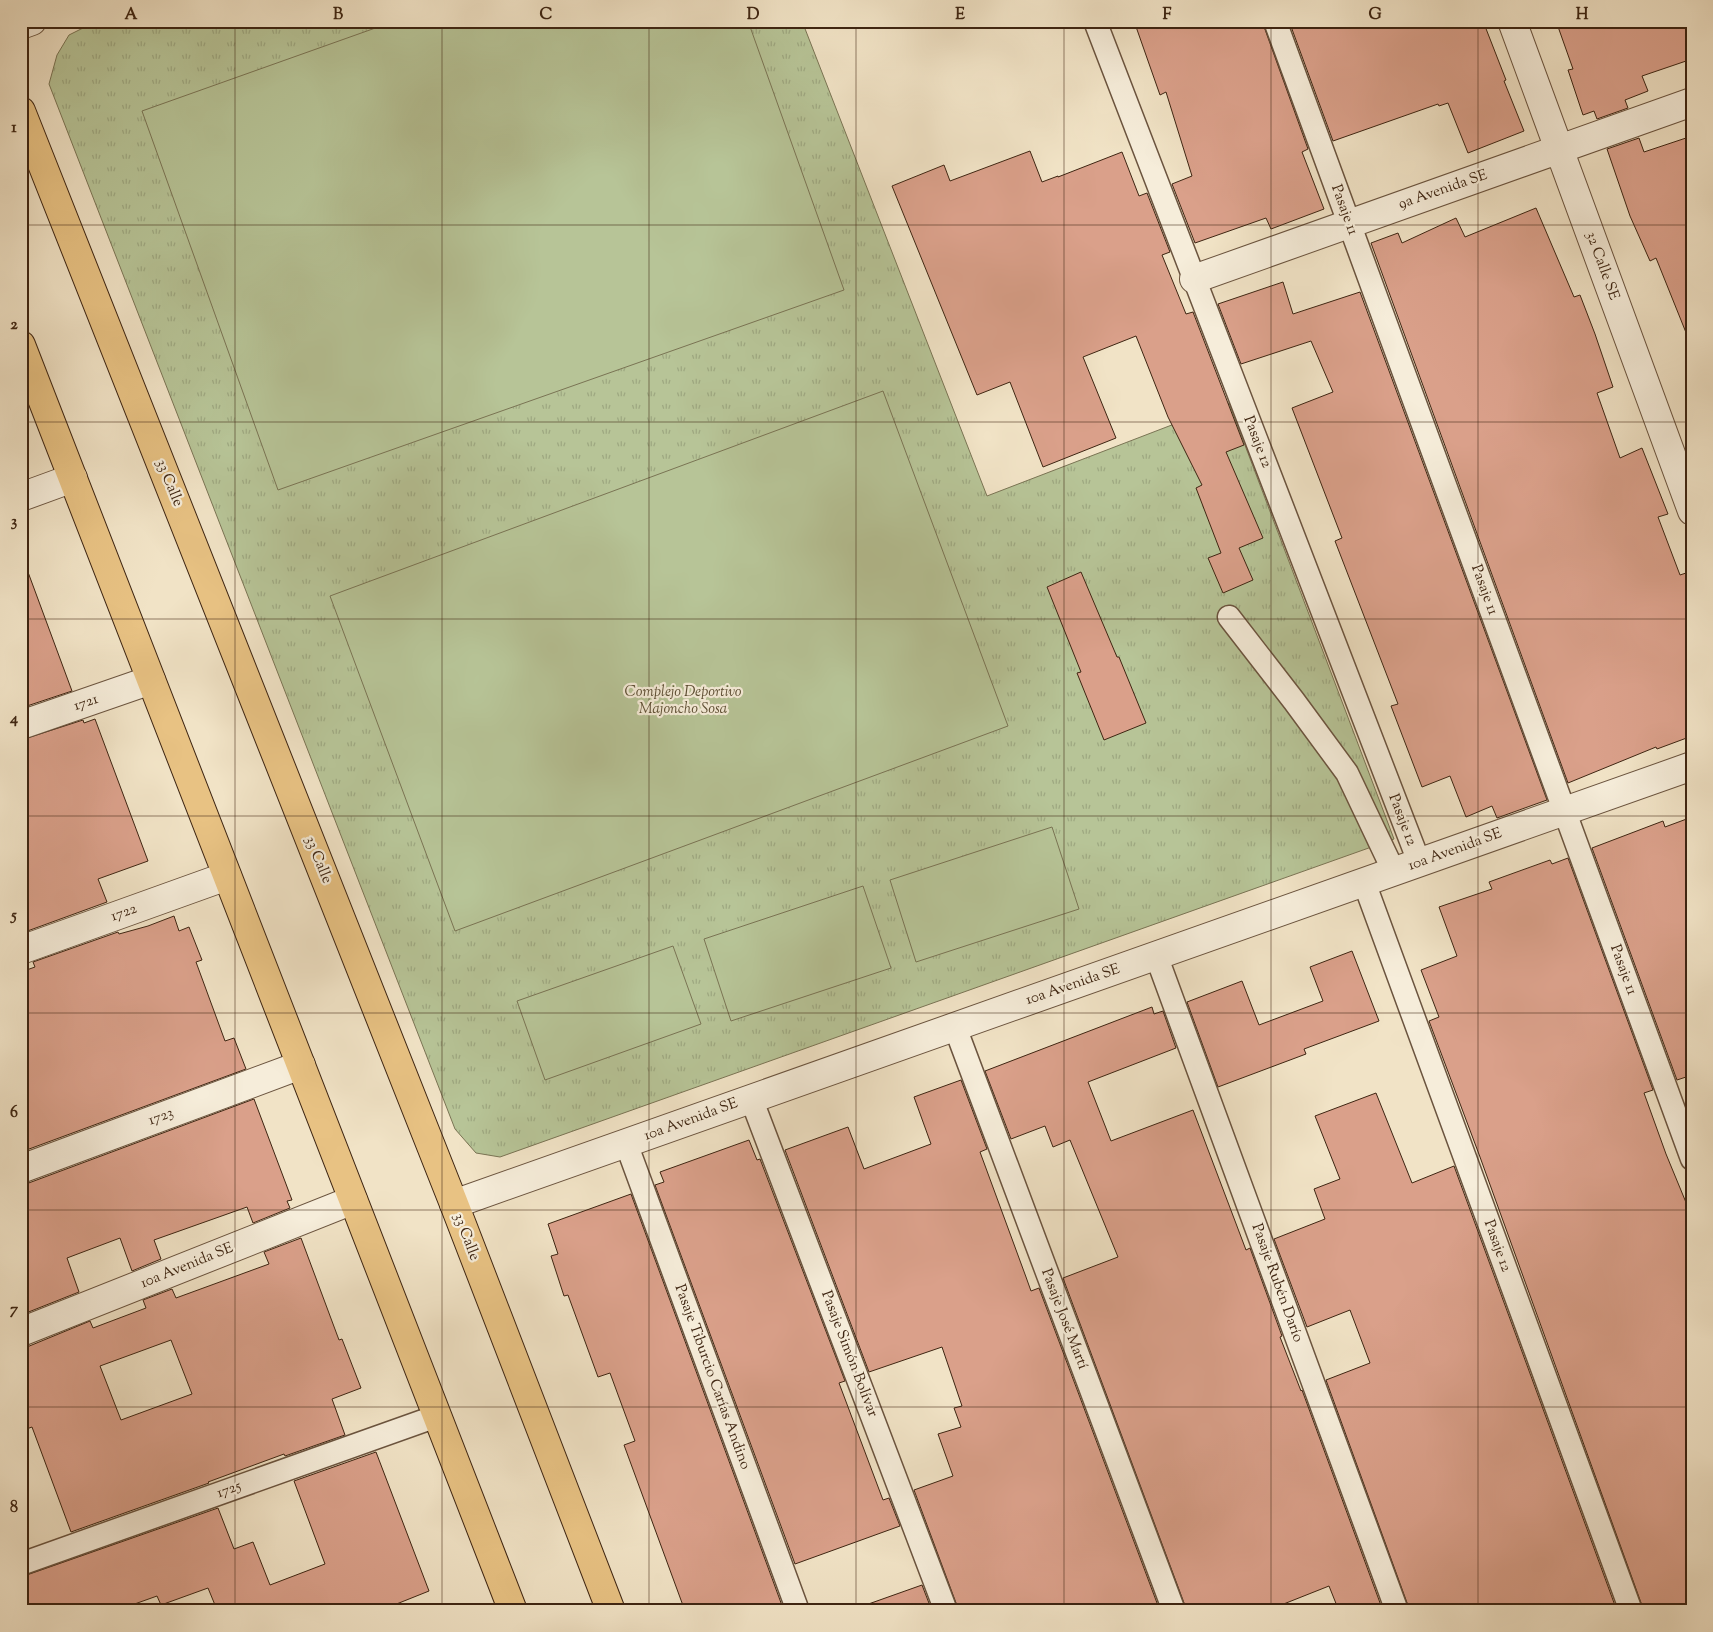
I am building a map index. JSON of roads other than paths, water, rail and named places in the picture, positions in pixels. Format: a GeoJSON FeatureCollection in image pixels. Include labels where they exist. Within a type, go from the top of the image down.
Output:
{"type":"FeatureCollection","features":[{"type":"Feature","properties":{"kind":"main road","name":"33 Calle"},"geometry":{"type":"LineString","coordinates":[[21,111],[454,1204],[611,1611]]}},
{"type":"Feature","properties":{"kind":"main road"},"geometry":{"type":"LineString","coordinates":[[21,345],[437,1416],[508,1609]]}},
{"type":"Feature","properties":{"kind":"street"},"geometry":{"type":"LineString","coordinates":[[21,25],[32,21]]}},
{"type":"Feature","properties":{"kind":"street","name":"32 Calle SE"},"geometry":{"type":"LineString","coordinates":[[1512,21],[1692,511]]}},
{"type":"Feature","properties":{"kind":"street","name":"9a Avenida SE"},"geometry":{"type":"LineString","coordinates":[[1194,279],[1692,102]]}},
{"type":"Feature","properties":{"kind":"street"},"geometry":{"type":"LineString","coordinates":[[21,496],[73,478]]}},
{"type":"Feature","properties":{"kind":"street","name":"1721"},"geometry":{"type":"LineString","coordinates":[[21,725],[151,680]]}},
{"type":"Feature","properties":{"kind":"street","name":"10a Avenida SE"},"geometry":{"type":"LineString","coordinates":[[454,1204],[1692,766]]}},
{"type":"Feature","properties":{"kind":"street","name":"1722"},"geometry":{"type":"LineString","coordinates":[[21,950],[227,876]]}},
{"type":"Feature","properties":{"kind":"street","name":"1723"},"geometry":{"type":"LineString","coordinates":[[21,1169],[301,1065]]}},
{"type":"Feature","properties":{"kind":"street","name":"10a Avenida SE"},"geometry":{"type":"LineString","coordinates":[[21,1332],[353,1200]]}},
{"type":"Feature","properties":{"kind":"lane","name":"Pasaje 12"},"geometry":{"type":"LineString","coordinates":[[1094,21],[1419,862]]}},
{"type":"Feature","properties":{"kind":"lane","name":"Pasaje 11"},"geometry":{"type":"LineString","coordinates":[[1275,21],[1692,1158]]}},
{"type":"Feature","properties":{"kind":"lane"},"geometry":{"type":"LineString","coordinates":[[1229,617],[1347,773],[1394,872]]}},
{"type":"Feature","properties":{"kind":"lane","name":"Pasaje 12"},"geometry":{"type":"LineString","coordinates":[[1364,882],[1631,1611]]}},
{"type":"Feature","properties":{"kind":"lane","name":"Pasaje Rubén Darío"},"geometry":{"type":"LineString","coordinates":[[1156,955],[1398,1611]]}},
{"type":"Feature","properties":{"kind":"lane","name":"Pasaje José Martí"},"geometry":{"type":"LineString","coordinates":[[954,1026],[1174,1611]]}},
{"type":"Feature","properties":{"kind":"lane","name":"Pasaje Simón Bolívar"},"geometry":{"type":"LineString","coordinates":[[751,1098],[946,1611]]}},
{"type":"Feature","properties":{"kind":"lane","name":"Pasaje Tiburcio Carías Andino"},"geometry":{"type":"LineString","coordinates":[[626,1143],[798,1611]]}},
{"type":"Feature","properties":{"kind":"lane","name":"1725"},"geometry":{"type":"LineString","coordinates":[[21,1564],[437,1416]]}},
{"type":"Feature","properties":{"kind":"park label","name":"Complejo Deportivo Majoncho Sosa"},"geometry":{"type":"Point","coordinates":[683,700]}}]}
